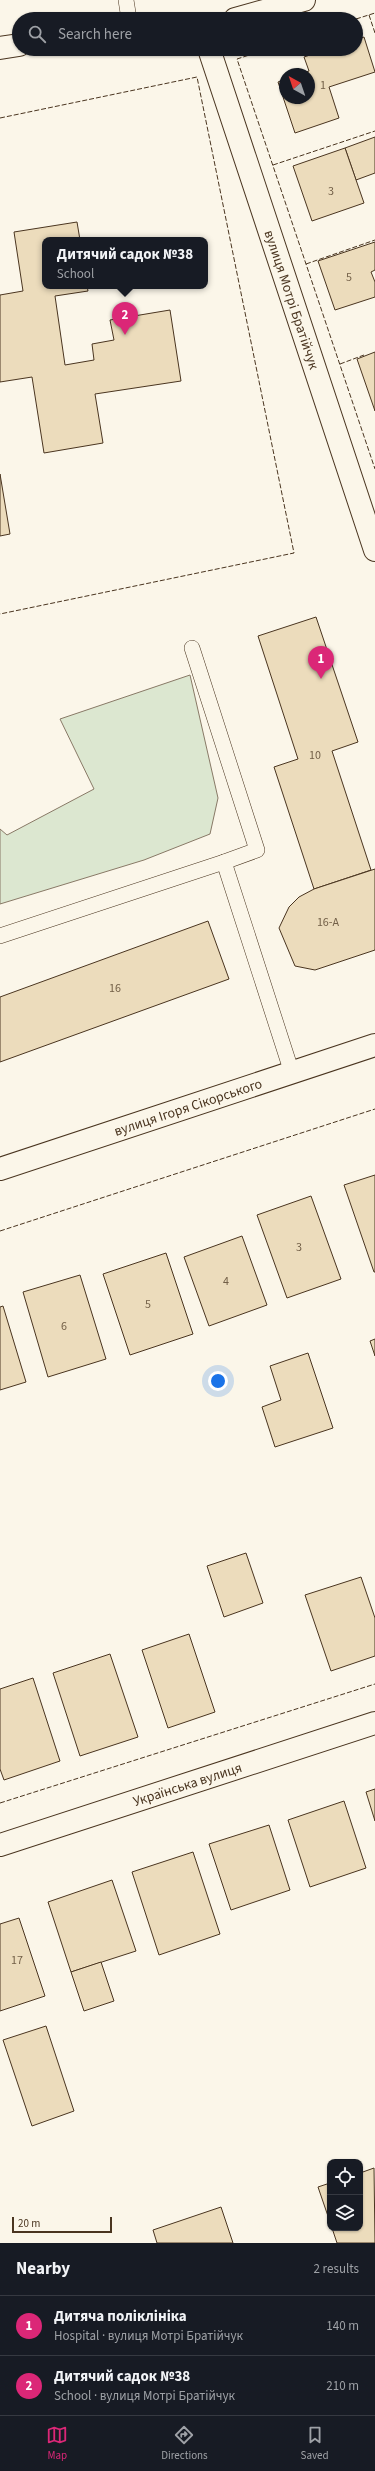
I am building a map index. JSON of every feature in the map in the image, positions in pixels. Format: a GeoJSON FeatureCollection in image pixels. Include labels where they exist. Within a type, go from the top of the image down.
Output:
{"type":"FeatureCollection","features":[{"type":"Feature","properties":{"kind":"street"},"geometry":{"type":"LineString","coordinates":[[260,12],[304,0]]}},
{"type":"Feature","properties":{"kind":"street"},"geometry":{"type":"LineString","coordinates":[[0,48],[12,46]]}},
{"type":"Feature","properties":{"kind":"street","name":"вулиця Мотрі Братійчук"},"geometry":{"type":"LineString","coordinates":[[211,56],[375,550]]}},
{"type":"Feature","properties":{"kind":"street","name":"вулиця Ігоря Сікорського"},"geometry":{"type":"LineString","coordinates":[[0,1169],[375,1045]]}},
{"type":"Feature","properties":{"kind":"street","name":"Українська вулиця"},"geometry":{"type":"LineString","coordinates":[[0,1845],[375,1723]]}},
{"type":"Feature","properties":{"kind":"lane"},"geometry":{"type":"LineString","coordinates":[[126,0],[128,12]]}},
{"type":"Feature","properties":{"kind":"lane"},"geometry":{"type":"LineString","coordinates":[[0,936],[257,850],[192,648]]}},
{"type":"Feature","properties":{"kind":"lane"},"geometry":{"type":"LineString","coordinates":[[224,862],[292,1072]]}},
{"type":"Feature","properties":{"kind":"green space"},"geometry":{"type":"Polygon","coordinates":[[[190,675],[218,798],[210,834],[144,860],[0,904],[0,829],[7,835],[94,789],[60,719],[190,675]]]}},
{"type":"Feature","properties":{"kind":"building"},"geometry":{"type":"Polygon","coordinates":[[[364,37],[375,72],[329,87],[339,118],[295,133],[285,104],[315,104],[315,68],[308,68],[304,57],[363,56],[364,37]]]}},
{"type":"Feature","properties":{"kind":"building"},"geometry":{"type":"Polygon","coordinates":[[[375,137],[375,173],[356,180],[345,148],[375,137]]]}},
{"type":"Feature","properties":{"kind":"building"},"geometry":{"type":"Polygon","coordinates":[[[345,148],[364,203],[312,221],[293,166],[345,148]]]}},
{"type":"Feature","properties":{"kind":"building"},"geometry":{"type":"Polygon","coordinates":[[[77,222],[80,237],[42,237],[42,289],[88,289],[88,291],[55,296],[65,365],[94,360],[92,344],[114,340],[110,320],[170,310],[181,381],[95,394],[103,443],[44,453],[32,377],[0,382],[0,295],[23,291],[14,232],[77,222]]]}},
{"type":"Feature","properties":{"kind":"building"},"geometry":{"type":"Polygon","coordinates":[[[375,242],[375,270],[371,272],[375,282],[375,297],[335,310],[318,261],[375,242]]]}},
{"type":"Feature","properties":{"kind":"building"},"geometry":{"type":"Polygon","coordinates":[[[375,352],[375,411],[357,359],[375,352]]]}},
{"type":"Feature","properties":{"kind":"building"},"geometry":{"type":"Polygon","coordinates":[[[0,474],[10,534],[0,536],[0,474]]]}},
{"type":"Feature","properties":{"kind":"building"},"geometry":{"type":"Polygon","coordinates":[[[316,617],[358,742],[332,751],[371,870],[314,889],[274,767],[298,759],[258,636],[316,617]]]}},
{"type":"Feature","properties":{"kind":"building"},"geometry":{"type":"Polygon","coordinates":[[[375,869],[375,950],[315,970],[295,966],[279,928],[289,907],[299,897],[314,889],[375,869]]]}},
{"type":"Feature","properties":{"kind":"building"},"geometry":{"type":"Polygon","coordinates":[[[208,921],[229,979],[0,1062],[0,997],[208,921]]]}},
{"type":"Feature","properties":{"kind":"building"},"geometry":{"type":"Polygon","coordinates":[[[375,1175],[375,1272],[374,1272],[344,1185],[375,1175]]]}},
{"type":"Feature","properties":{"kind":"building"},"geometry":{"type":"Polygon","coordinates":[[[311,1196],[341,1279],[287,1298],[257,1215],[311,1196]]]}},
{"type":"Feature","properties":{"kind":"building"},"geometry":{"type":"Polygon","coordinates":[[[242,1236],[267,1305],[209,1326],[184,1257],[242,1236]]]}},
{"type":"Feature","properties":{"kind":"building"},"geometry":{"type":"Polygon","coordinates":[[[166,1253],[193,1334],[130,1355],[103,1274],[166,1253]]]}},
{"type":"Feature","properties":{"kind":"building"},"geometry":{"type":"Polygon","coordinates":[[[80,1275],[106,1359],[48,1377],[23,1292],[80,1275]]]}},
{"type":"Feature","properties":{"kind":"building"},"geometry":{"type":"Polygon","coordinates":[[[3,1306],[26,1382],[0,1390],[0,1307],[3,1306]]]}},
{"type":"Feature","properties":{"kind":"building"},"geometry":{"type":"Polygon","coordinates":[[[375,1339],[375,1356],[370,1341],[375,1339]]]}},
{"type":"Feature","properties":{"kind":"building"},"geometry":{"type":"Polygon","coordinates":[[[308,1353],[333,1428],[275,1447],[262,1407],[281,1400],[270,1366],[308,1353]]]}},
{"type":"Feature","properties":{"kind":"building"},"geometry":{"type":"Polygon","coordinates":[[[246,1553],[263,1603],[224,1617],[207,1566],[246,1553]]]}},
{"type":"Feature","properties":{"kind":"building"},"geometry":{"type":"Polygon","coordinates":[[[361,1577],[375,1618],[375,1656],[331,1671],[305,1595],[361,1577]]]}},
{"type":"Feature","properties":{"kind":"building"},"geometry":{"type":"Polygon","coordinates":[[[189,1634],[215,1712],[168,1728],[142,1650],[189,1634]]]}},
{"type":"Feature","properties":{"kind":"building"},"geometry":{"type":"Polygon","coordinates":[[[110,1654],[138,1737],[80,1756],[53,1673],[110,1654]]]}},
{"type":"Feature","properties":{"kind":"building"},"geometry":{"type":"Polygon","coordinates":[[[33,1678],[60,1761],[4,1780],[0,1769],[0,1689],[33,1678]]]}},
{"type":"Feature","properties":{"kind":"building"},"geometry":{"type":"Polygon","coordinates":[[[375,1789],[375,1821],[366,1792],[375,1789]]]}},
{"type":"Feature","properties":{"kind":"building"},"geometry":{"type":"Polygon","coordinates":[[[344,1801],[366,1868],[310,1887],[288,1820],[344,1801]]]}},
{"type":"Feature","properties":{"kind":"building"},"geometry":{"type":"Polygon","coordinates":[[[269,1825],[290,1890],[231,1910],[209,1844],[269,1825]]]}},
{"type":"Feature","properties":{"kind":"building"},"geometry":{"type":"Polygon","coordinates":[[[193,1852],[220,1934],[159,1955],[132,1872],[193,1852]]]}},
{"type":"Feature","properties":{"kind":"building"},"geometry":{"type":"Polygon","coordinates":[[[112,1880],[136,1951],[71,1972],[48,1902],[112,1880]]]}},
{"type":"Feature","properties":{"kind":"building"},"geometry":{"type":"Polygon","coordinates":[[[19,1918],[45,1996],[0,2011],[0,1924],[19,1918]]]}},
{"type":"Feature","properties":{"kind":"building"},"geometry":{"type":"Polygon","coordinates":[[[101,1962],[114,2001],[84,2011],[71,1972],[101,1962]]]}},
{"type":"Feature","properties":{"kind":"building"},"geometry":{"type":"Polygon","coordinates":[[[46,2026],[74,2111],[32,2126],[3,2040],[46,2026]]]}},
{"type":"Feature","properties":{"kind":"building"},"geometry":{"type":"Polygon","coordinates":[[[374,2168],[375,2243],[337,2243],[333,2231],[363,2231],[363,2172],[374,2168]]]}},
{"type":"Feature","properties":{"kind":"building"},"geometry":{"type":"Polygon","coordinates":[[[327,2184],[327,2213],[318,2187],[327,2184]]]}},
{"type":"Feature","properties":{"kind":"building"},"geometry":{"type":"Polygon","coordinates":[[[221,2207],[233,2243],[157,2243],[153,2230],[221,2207]]]}},
{"type":"Feature","properties":{"kind":"fence"},"geometry":{"type":"LineString","coordinates":[[363,17],[375,13]]}},
{"type":"Feature","properties":{"kind":"fence"},"geometry":{"type":"LineString","coordinates":[[369,15],[375,33]]}},
{"type":"Feature","properties":{"kind":"fence"},"geometry":{"type":"LineString","coordinates":[[246,56],[237,59],[375,469]]}},
{"type":"Feature","properties":{"kind":"fence"},"geometry":{"type":"LineString","coordinates":[[0,118],[197,77],[294,553],[0,614]]}},
{"type":"Feature","properties":{"kind":"fence"},"geometry":{"type":"LineString","coordinates":[[273,165],[375,131]]}},
{"type":"Feature","properties":{"kind":"fence"},"geometry":{"type":"LineString","coordinates":[[306,264],[375,240]]}},
{"type":"Feature","properties":{"kind":"fence"},"geometry":{"type":"LineString","coordinates":[[340,364],[364,355]]}},
{"type":"Feature","properties":{"kind":"fence"},"geometry":{"type":"LineString","coordinates":[[0,1231],[375,1109]]}},
{"type":"Feature","properties":{"kind":"fence"},"geometry":{"type":"LineString","coordinates":[[0,1803],[375,1684]]}},
{"type":"Feature","properties":{"kind":"place","name":"Дитячий садок №38"},"geometry":{"type":"Point","coordinates":[125,335]}},
{"type":"Feature","properties":{"kind":"place","name":"Дитяча поліклініка"},"geometry":{"type":"Point","coordinates":[321,679]}}]}
